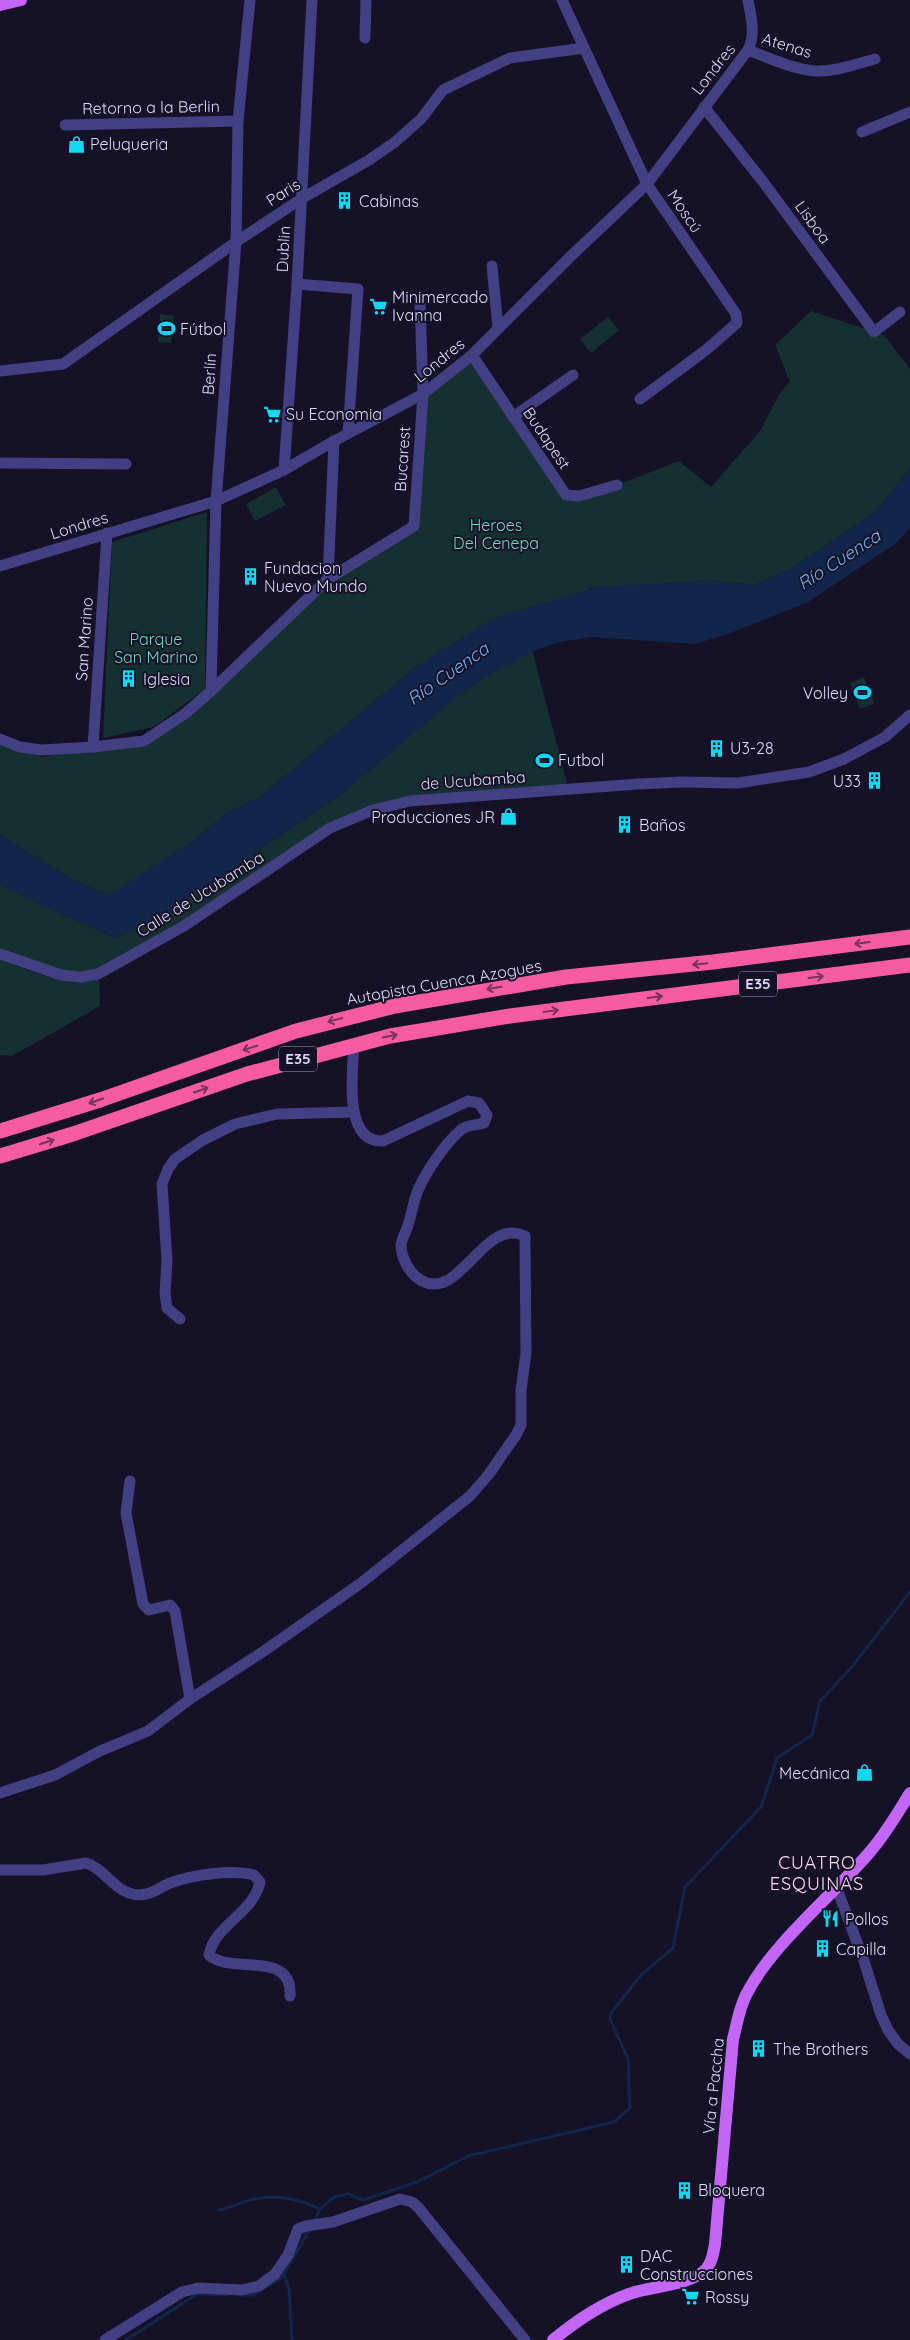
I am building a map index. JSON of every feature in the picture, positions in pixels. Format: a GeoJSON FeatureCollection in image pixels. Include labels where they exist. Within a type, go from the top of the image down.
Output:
{"type":"FeatureCollection","features":[{"type":"Feature","properties":{"kind":"highway","name":"Autopista Cuenca Azogues"},"geometry":{"type":"LineString","coordinates":[[0,1131],[100,1100],[296,1031],[388,1007],[566,977],[704,963],[910,937]]}},
{"type":"Feature","properties":{"kind":"highway","name":"E35"},"geometry":{"type":"LineString","coordinates":[[0,1156],[81,1131],[254,1072],[354,1044],[484,1020],[910,965]]}},
{"type":"Feature","properties":{"kind":"main road"},"geometry":{"type":"LineString","coordinates":[[0,5],[21,0]]}},
{"type":"Feature","properties":{"kind":"main road","name":"Vía a Paccha"},"geometry":{"type":"LineString","coordinates":[[553,2340],[603,2306],[629,2294],[687,2280],[700,2274],[710,2264],[715,2244],[730,2067],[739,2015],[746,1995],[770,1960],[880,1840],[910,1794]]}},
{"type":"Feature","properties":{"kind":"street","name":"Berlín"},"geometry":{"type":"LineString","coordinates":[[211,691],[216,501],[236,242],[238,121],[250,0]]}},
{"type":"Feature","properties":{"kind":"street","name":"Dublin"},"geometry":{"type":"LineString","coordinates":[[284,470],[297,284],[312,0]]}},
{"type":"Feature","properties":{"kind":"street"},"geometry":{"type":"LineString","coordinates":[[365,38],[366,0]]}},
{"type":"Feature","properties":{"kind":"street","name":"Moscú"},"geometry":{"type":"LineString","coordinates":[[562,0],[647,184],[737,319],[737,322],[706,350],[640,399]]}},
{"type":"Feature","properties":{"kind":"street","name":"Londres"},"geometry":{"type":"LineString","coordinates":[[0,566],[216,501],[284,470],[348,433],[423,394],[472,355],[647,184],[748,50],[751,44],[753,24],[748,0]]}},
{"type":"Feature","properties":{"kind":"street","name":"Paris"},"geometry":{"type":"LineString","coordinates":[[0,371],[63,364],[236,242],[301,199],[369,160],[395,142],[420,118],[443,90],[510,58],[584,48]]}},
{"type":"Feature","properties":{"kind":"street","name":"Atenas"},"geometry":{"type":"LineString","coordinates":[[748,50],[795,67],[815,71],[833,70],[875,59]]}},
{"type":"Feature","properties":{"kind":"street","name":"Lisboa"},"geometry":{"type":"LineString","coordinates":[[704,107],[764,183],[874,332],[900,312]]}},
{"type":"Feature","properties":{"kind":"street"},"geometry":{"type":"LineString","coordinates":[[862,132],[910,112]]}},
{"type":"Feature","properties":{"kind":"street","name":"Retorno a la Berlin"},"geometry":{"type":"LineString","coordinates":[[65,125],[238,121]]}},
{"type":"Feature","properties":{"kind":"street"},"geometry":{"type":"LineString","coordinates":[[492,266],[498,328]]}},
{"type":"Feature","properties":{"kind":"street"},"geometry":{"type":"LineString","coordinates":[[297,284],[358,289],[348,433]]}},
{"type":"Feature","properties":{"kind":"street","name":"Bucarest"},"geometry":{"type":"LineString","coordinates":[[328,579],[414,526],[423,394],[420,300]]}},
{"type":"Feature","properties":{"kind":"street","name":"Budapest"},"geometry":{"type":"LineString","coordinates":[[472,355],[566,496],[579,496],[617,485]]}},
{"type":"Feature","properties":{"kind":"street"},"geometry":{"type":"LineString","coordinates":[[513,417],[573,375]]}},
{"type":"Feature","properties":{"kind":"street"},"geometry":{"type":"LineString","coordinates":[[0,739],[20,747],[41,750],[93,747],[144,741],[186,713],[211,691],[328,579],[334,441]]}},
{"type":"Feature","properties":{"kind":"street"},"geometry":{"type":"LineString","coordinates":[[0,463],[126,464]]}},
{"type":"Feature","properties":{"kind":"street","name":"San Marino"},"geometry":{"type":"LineString","coordinates":[[93,747],[107,533]]}},
{"type":"Feature","properties":{"kind":"street","name":"de Ucubamba"},"geometry":{"type":"LineString","coordinates":[[410,801],[647,784],[738,783],[809,772],[844,759],[885,737],[910,715]]}},
{"type":"Feature","properties":{"kind":"street","name":"Calle de Ucubamba"},"geometry":{"type":"LineString","coordinates":[[0,954],[61,976],[81,977],[98,974],[184,926],[330,828],[373,810],[410,801]]}},
{"type":"Feature","properties":{"kind":"street"},"geometry":{"type":"LineString","coordinates":[[0,1793],[55,1775],[100,1752],[148,1731],[190,1699],[264,1651],[361,1583],[470,1496],[490,1474],[521,1425],[521,1390],[526,1353],[525,1236],[517,1232],[503,1234],[474,1256],[452,1279],[437,1285],[422,1281],[410,1271],[403,1257],[401,1244],[418,1189],[430,1168],[463,1128],[484,1123],[487,1115],[479,1103],[468,1101],[390,1138],[377,1141],[370,1138],[359,1126],[354,1112],[351,1093],[354,1044]]}},
{"type":"Feature","properties":{"kind":"street"},"geometry":{"type":"LineString","coordinates":[[180,1319],[167,1308],[165,1293],[167,1261],[162,1184],[168,1169],[175,1159],[203,1140],[235,1124],[277,1114],[354,1112]]}},
{"type":"Feature","properties":{"kind":"street"},"geometry":{"type":"LineString","coordinates":[[130,1481],[126,1513],[142,1604],[149,1610],[170,1606],[175,1611],[190,1699]]}},
{"type":"Feature","properties":{"kind":"street"},"geometry":{"type":"LineString","coordinates":[[0,1870],[43,1870],[86,1863],[93,1865],[107,1879],[127,1893],[146,1894],[188,1877],[236,1874],[254,1875],[260,1882],[252,1901],[211,1944],[209,1955],[223,1962],[269,1966],[278,1970],[286,1978],[290,1996]]}},
{"type":"Feature","properties":{"kind":"street"},"geometry":{"type":"LineString","coordinates":[[837,1888],[867,1970],[880,2015],[898,2044],[910,2054]]}},
{"type":"Feature","properties":{"kind":"street"},"geometry":{"type":"LineString","coordinates":[[105,2340],[182,2292],[198,2288],[242,2290],[259,2286],[275,2274],[288,2255],[298,2230],[306,2226],[334,2222],[400,2199],[412,2202],[525,2340]]}},
{"type":"Feature","properties":{"kind":"green space","name":"Heroes Del Cenepa"},"geometry":{"type":"Polygon","coordinates":[[[811,311],[884,335],[910,369],[910,469],[873,514],[791,569],[754,585],[710,581],[592,588],[417,666],[260,797],[225,814],[196,839],[117,892],[115,891],[109,895],[73,880],[0,835],[0,741],[21,751],[42,757],[93,747],[144,741],[186,713],[331,582],[417,530],[427,398],[472,360],[566,495],[617,485],[679,461],[711,487],[760,431],[780,393],[790,382],[775,345],[811,311]]]}},
{"type":"Feature","properties":{"kind":"green space","name":"Fútbol"},"geometry":{"type":"Polygon","coordinates":[[[160,314],[174,316],[171,343],[158,342],[160,314]]]}},
{"type":"Feature","properties":{"kind":"green space"},"geometry":{"type":"Polygon","coordinates":[[[608,317],[619,330],[591,353],[580,339],[608,317]]]}},
{"type":"Feature","properties":{"kind":"green space"},"geometry":{"type":"Polygon","coordinates":[[[276,487],[286,505],[255,521],[246,504],[276,487]]]}},
{"type":"Feature","properties":{"kind":"green space","name":"Parque San Marino"},"geometry":{"type":"Polygon","coordinates":[[[207,512],[205,689],[154,727],[103,738],[112,542],[207,512]]]}},
{"type":"Feature","properties":{"kind":"green space"},"geometry":{"type":"Polygon","coordinates":[[[529,638],[567,783],[560,789],[410,801],[330,828],[184,926],[81,977],[0,954],[0,884],[116,938],[168,912],[340,795],[404,741],[410,731],[529,638]]]}},
{"type":"Feature","properties":{"kind":"green space","name":"Volley"},"geometry":{"type":"Polygon","coordinates":[[[864,677],[874,704],[860,709],[850,683],[864,677]]]}},
{"type":"Feature","properties":{"kind":"green space"},"geometry":{"type":"Polygon","coordinates":[[[0,959],[48,977],[73,980],[99,977],[100,1006],[12,1056],[0,1055],[0,959]]]}},
{"type":"Feature","properties":{"kind":"water","name":"Río Cuenca"},"geometry":{"type":"Polygon","coordinates":[[[910,469],[910,527],[898,542],[808,602],[728,634],[695,644],[591,637],[560,642],[538,649],[492,673],[457,697],[340,795],[168,912],[116,938],[0,884],[0,835],[73,880],[109,895],[196,839],[225,814],[260,797],[417,666],[494,618],[598,587],[710,581],[754,585],[791,569],[873,514],[910,469]]]}},
{"type":"Feature","properties":{"kind":"waterway"},"geometry":{"type":"LineString","coordinates":[[314,2222],[320,2209],[334,2197],[348,2194],[363,2200],[417,2182],[468,2156],[614,2122],[630,2108],[628,2059],[610,2019],[611,2013],[641,1975],[673,1948],[685,1887],[761,1807],[777,1758],[812,1735],[820,1701],[851,1668],[910,1592]]}},
{"type":"Feature","properties":{"kind":"waterway"},"geometry":{"type":"LineString","coordinates":[[218,2210],[254,2199],[273,2197],[302,2202],[320,2209]]}},
{"type":"Feature","properties":{"kind":"waterway"},"geometry":{"type":"LineString","coordinates":[[268,2286],[282,2277],[311,2227]]}},
{"type":"Feature","properties":{"kind":"waterway"},"geometry":{"type":"LineString","coordinates":[[284,2274],[289,2289],[292,2340]]}},
{"type":"Feature","properties":{"kind":"waterway"},"geometry":{"type":"LineString","coordinates":[[241,2295],[253,2295],[261,2290]]}},
{"type":"Feature","properties":{"kind":"waterway"},"geometry":{"type":"LineString","coordinates":[[126,2340],[197,2294],[227,2295]]}},
{"type":"Feature","properties":{"kind":"place","name":"Peluqueria"},"geometry":{"type":"Point","coordinates":[76,144]}},
{"type":"Feature","properties":{"kind":"place","name":"Cabinas"},"geometry":{"type":"Point","coordinates":[345,201]}},
{"type":"Feature","properties":{"kind":"place","name":"Minimercado Ivanna"},"geometry":{"type":"Point","coordinates":[378,306]}},
{"type":"Feature","properties":{"kind":"place","name":"Fútbol"},"geometry":{"type":"Point","coordinates":[166,329]}},
{"type":"Feature","properties":{"kind":"place","name":"Su Economia"},"geometry":{"type":"Point","coordinates":[272,414]}},
{"type":"Feature","properties":{"kind":"place","name":"Fundacion Nuevo Mundo"},"geometry":{"type":"Point","coordinates":[250,577]}},
{"type":"Feature","properties":{"kind":"place","name":"Iglesia"},"geometry":{"type":"Point","coordinates":[129,679]}},
{"type":"Feature","properties":{"kind":"place","name":"Volley"},"geometry":{"type":"Point","coordinates":[862,693]}},
{"type":"Feature","properties":{"kind":"place","name":"U3-28"},"geometry":{"type":"Point","coordinates":[716,748]}},
{"type":"Feature","properties":{"kind":"place","name":"Futbol"},"geometry":{"type":"Point","coordinates":[544,760]}},
{"type":"Feature","properties":{"kind":"place","name":"U33"},"geometry":{"type":"Point","coordinates":[875,781]}},
{"type":"Feature","properties":{"kind":"place","name":"Producciones JR"},"geometry":{"type":"Point","coordinates":[509,817]}},
{"type":"Feature","properties":{"kind":"place","name":"Baños"},"geometry":{"type":"Point","coordinates":[625,825]}},
{"type":"Feature","properties":{"kind":"place","name":"Mecánica"},"geometry":{"type":"Point","coordinates":[864,1773]}},
{"type":"Feature","properties":{"kind":"place","name":"Pollos"},"geometry":{"type":"Point","coordinates":[831,1919]}},
{"type":"Feature","properties":{"kind":"place","name":"Capilla"},"geometry":{"type":"Point","coordinates":[822,1949]}},
{"type":"Feature","properties":{"kind":"place","name":"The Brothers"},"geometry":{"type":"Point","coordinates":[759,2049]}},
{"type":"Feature","properties":{"kind":"place","name":"Bloquera"},"geometry":{"type":"Point","coordinates":[684,2190]}},
{"type":"Feature","properties":{"kind":"place","name":"DAC Construcciones"},"geometry":{"type":"Point","coordinates":[626,2265]}},
{"type":"Feature","properties":{"kind":"place","name":"Rossy"},"geometry":{"type":"Point","coordinates":[691,2297]}},
{"type":"Feature","properties":{"kind":"district","name":"CUATRO ESQUINAS"},"geometry":{"type":"Point","coordinates":[817,1874]}}]}
